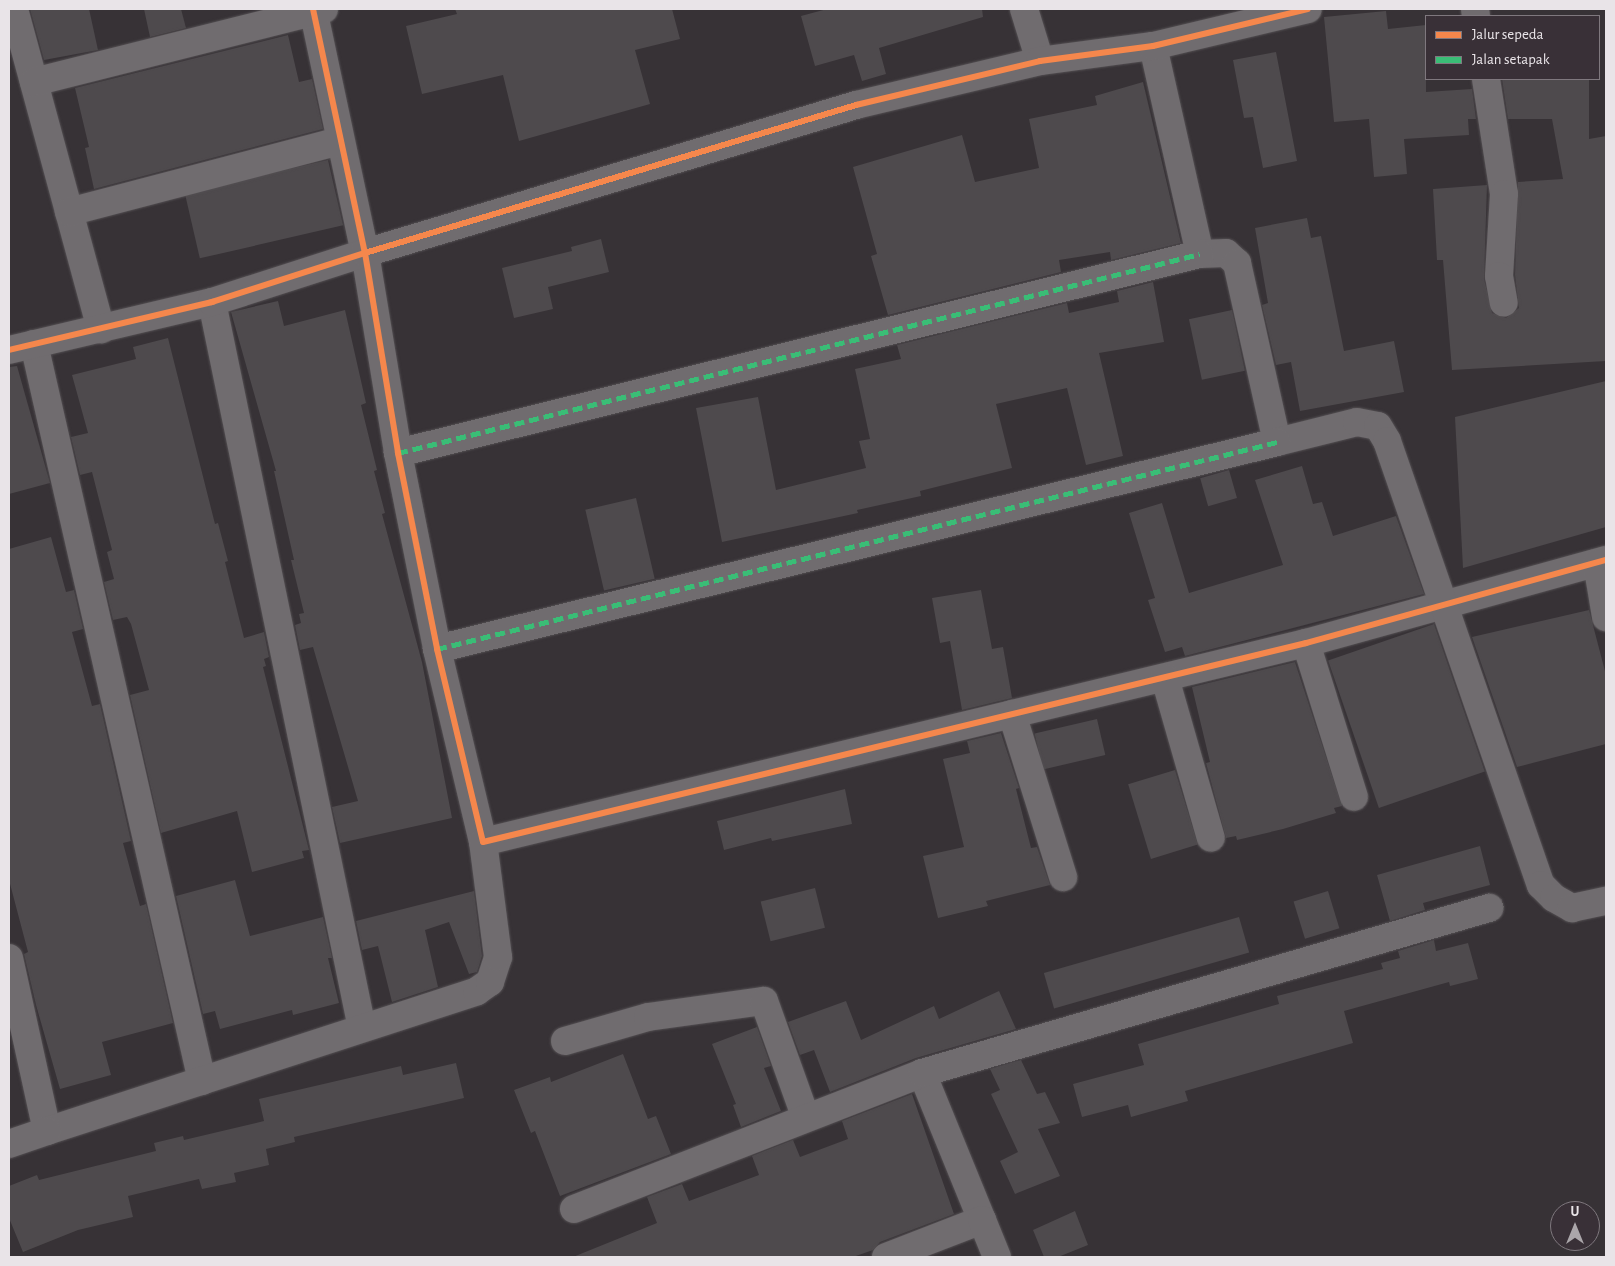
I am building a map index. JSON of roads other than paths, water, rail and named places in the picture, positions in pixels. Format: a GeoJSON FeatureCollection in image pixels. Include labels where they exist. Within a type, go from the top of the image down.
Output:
{"type":"FeatureCollection","features":[{"type":"Feature","properties":{"kind":"street"},"geometry":{"type":"LineString","coordinates":[[14,9],[101,329]]}},
{"type":"Feature","properties":{"kind":"street"},"geometry":{"type":"LineString","coordinates":[[1024,9],[1040,61]]}},
{"type":"Feature","properties":{"kind":"street"},"geometry":{"type":"LineString","coordinates":[[202,1080],[21,347],[212,302],[365,253],[856,105],[1040,61],[1153,46],[1308,9]]}},
{"type":"Feature","properties":{"kind":"street"},"geometry":{"type":"LineString","coordinates":[[9,1144],[477,991],[490,982],[498,957],[483,842],[437,650],[398,453],[365,253],[339,141],[317,10],[34,82]]}},
{"type":"Feature","properties":{"kind":"street"},"geometry":{"type":"LineString","coordinates":[[1153,46],[1200,254]]}},
{"type":"Feature","properties":{"kind":"street"},"geometry":{"type":"LineString","coordinates":[[1486,80],[1504,194],[1499,276],[1504,303]]}},
{"type":"Feature","properties":{"kind":"street"},"geometry":{"type":"LineString","coordinates":[[69,212],[339,141]]}},
{"type":"Feature","properties":{"kind":"street"},"geometry":{"type":"LineString","coordinates":[[398,453],[1200,254],[1226,253],[1236,263],[1277,442]]}},
{"type":"Feature","properties":{"kind":"street"},"geometry":{"type":"LineString","coordinates":[[212,302],[362,1028]]}},
{"type":"Feature","properties":{"kind":"street"},"geometry":{"type":"LineString","coordinates":[[437,650],[1357,422],[1378,426],[1387,441],[1442,605],[1541,885],[1554,898],[1572,908],[1606,901]]}},
{"type":"Feature","properties":{"kind":"street"},"geometry":{"type":"LineString","coordinates":[[483,842],[1306,644],[1602,562],[1606,617]]}},
{"type":"Feature","properties":{"kind":"street"},"geometry":{"type":"LineString","coordinates":[[1306,644],[1354,797]]}},
{"type":"Feature","properties":{"kind":"street"},"geometry":{"type":"LineString","coordinates":[[1165,678],[1211,838]]}},
{"type":"Feature","properties":{"kind":"street"},"geometry":{"type":"LineString","coordinates":[[1012,714],[1063,876]]}},
{"type":"Feature","properties":{"kind":"street"},"geometry":{"type":"LineString","coordinates":[[574,1209],[922,1073],[1489,908]]}},
{"type":"Feature","properties":{"kind":"street"},"geometry":{"type":"LineString","coordinates":[[9,958],[47,1131]]}},
{"type":"Feature","properties":{"kind":"street"},"geometry":{"type":"LineString","coordinates":[[564,1042],[648,1017],[764,1001],[806,1118]]}},
{"type":"Feature","properties":{"kind":"street"},"geometry":{"type":"LineString","coordinates":[[922,1073],[997,1257]]}},
{"type":"Feature","properties":{"kind":"street"},"geometry":{"type":"LineString","coordinates":[[886,1257],[982,1220]]}}]}
